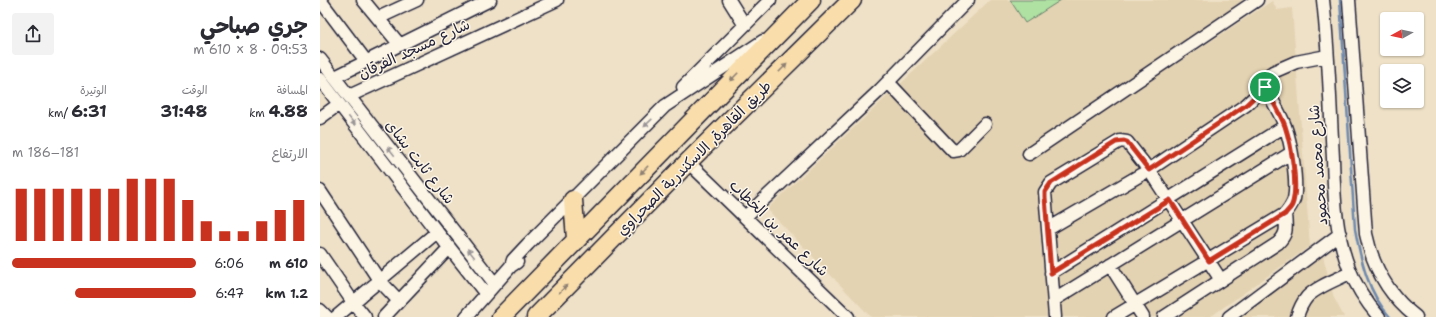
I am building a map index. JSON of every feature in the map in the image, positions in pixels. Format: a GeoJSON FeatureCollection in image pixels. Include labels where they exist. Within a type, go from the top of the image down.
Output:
{"type":"FeatureCollection","features":[{"type":"Feature","properties":{"kind":"highway","name":"طريق القاهرة, الاسكندرية الصحراوي"},"geometry":{"type":"LineString","coordinates":[[501,317],[811,0]]}},
{"type":"Feature","properties":{"kind":"highway","name":"طريق القاهرة, الاسكندرية الصحراوي"},"geometry":{"type":"LineString","coordinates":[[536,317],[688,162],[852,0]]}},
{"type":"Feature","properties":{"kind":"highway"},"geometry":{"type":"LineString","coordinates":[[572,200],[576,240]]}},
{"type":"Feature","properties":{"kind":"street"},"geometry":{"type":"LineString","coordinates":[[320,0],[366,61]]}},
{"type":"Feature","properties":{"kind":"street"},"geometry":{"type":"LineString","coordinates":[[363,0],[400,45]]}},
{"type":"Feature","properties":{"kind":"street"},"geometry":{"type":"LineString","coordinates":[[378,18],[417,0]]}},
{"type":"Feature","properties":{"kind":"street"},"geometry":{"type":"LineString","coordinates":[[334,77],[490,0]]}},
{"type":"Feature","properties":{"kind":"street","name":"شارع مسجد الفرقان"},"geometry":{"type":"LineString","coordinates":[[349,96],[556,0]]}},
{"type":"Feature","properties":{"kind":"street"},"geometry":{"type":"LineString","coordinates":[[729,0],[744,24]]}},
{"type":"Feature","properties":{"kind":"street"},"geometry":{"type":"LineString","coordinates":[[466,317],[511,266],[518,261],[568,209],[572,200],[744,24],[770,0]]}},
{"type":"Feature","properties":{"kind":"street"},"geometry":{"type":"LineString","coordinates":[[745,217],[888,82],[968,0]]}},
{"type":"Feature","properties":{"kind":"street"},"geometry":{"type":"LineString","coordinates":[[1029,154],[1257,0]]}},
{"type":"Feature","properties":{"kind":"street","name":"شارع محمد محمود"},"geometry":{"type":"LineString","coordinates":[[1323,0],[1334,188],[1340,234],[1350,273],[1367,303],[1379,317]]}},
{"type":"Feature","properties":{"kind":"street"},"geometry":{"type":"LineString","coordinates":[[1349,0],[1366,234],[1374,263],[1384,283],[1402,306],[1416,317]]}},
{"type":"Feature","properties":{"kind":"street"},"geometry":{"type":"LineString","coordinates":[[665,106],[782,28]]}},
{"type":"Feature","properties":{"kind":"street"},"geometry":{"type":"LineString","coordinates":[[1048,229],[1149,170],[1246,105],[1265,87],[1270,74],[1277,69],[1296,62],[1327,56]]}},
{"type":"Feature","properties":{"kind":"street","name":"شارع ثابت بشاى"},"geometry":{"type":"LineString","coordinates":[[320,59],[495,284]]}},
{"type":"Feature","properties":{"kind":"street","name":"شارع ثابت بشاى"},"geometry":{"type":"LineString","coordinates":[[320,79],[486,294]]}},
{"type":"Feature","properties":{"kind":"street"},"geometry":{"type":"LineString","coordinates":[[888,82],[953,151],[959,150],[985,124]]}},
{"type":"Feature","properties":{"kind":"street"},"geometry":{"type":"LineString","coordinates":[[1114,317],[1285,214],[1292,206],[1295,178],[1285,126],[1265,87]]}},
{"type":"Feature","properties":{"kind":"street"},"geometry":{"type":"LineString","coordinates":[[320,118],[339,104]]}},
{"type":"Feature","properties":{"kind":"street"},"geometry":{"type":"LineString","coordinates":[[1051,273],[1170,200],[1285,126]]}},
{"type":"Feature","properties":{"kind":"street"},"geometry":{"type":"LineString","coordinates":[[1055,317],[1045,192],[1051,183],[1116,142],[1127,142],[1149,170],[1221,280]]}},
{"type":"Feature","properties":{"kind":"street"},"geometry":{"type":"LineString","coordinates":[[1054,300],[1291,153]]}},
{"type":"Feature","properties":{"kind":"street","name":"شارع عمر بن الخطاب"},"geometry":{"type":"LineString","coordinates":[[688,162],[848,317]]}},
{"type":"Feature","properties":{"kind":"street"},"geometry":{"type":"LineString","coordinates":[[320,191],[379,280],[399,301]]}},
{"type":"Feature","properties":{"kind":"street"},"geometry":{"type":"LineString","coordinates":[[1164,317],[1281,240],[1286,231],[1285,214]]}},
{"type":"Feature","properties":{"kind":"street"},"geometry":{"type":"LineString","coordinates":[[336,317],[437,232]]}},
{"type":"Feature","properties":{"kind":"street"},"geometry":{"type":"LineString","coordinates":[[1229,317],[1340,234]]}},
{"type":"Feature","properties":{"kind":"street"},"geometry":{"type":"LineString","coordinates":[[384,317],[450,248]]}},
{"type":"Feature","properties":{"kind":"street"},"geometry":{"type":"LineString","coordinates":[[320,254],[364,317]]}},
{"type":"Feature","properties":{"kind":"street"},"geometry":{"type":"LineString","coordinates":[[1110,265],[1143,317]]}},
{"type":"Feature","properties":{"kind":"street"},"geometry":{"type":"LineString","coordinates":[[1297,317],[1300,307],[1307,297],[1350,273]]}},
{"type":"Feature","properties":{"kind":"street"},"geometry":{"type":"LineString","coordinates":[[320,310],[327,317]]}},
{"type":"Feature","properties":{"kind":"shaded area"},"geometry":{"type":"Polygon","coordinates":[[[990,0],[1244,0],[1026,150],[1027,162],[1272,1],[1277,10],[1292,8],[1310,246],[1210,317],[871,317],[767,209],[990,0]]]}},
{"type":"Feature","properties":{"kind":"shaded area"},"geometry":{"type":"Polygon","coordinates":[[[1323,256],[1334,298],[1344,317],[1237,317],[1323,256]]]}},
{"type":"Feature","properties":{"kind":"green space"},"geometry":{"type":"Polygon","coordinates":[[[1010,0],[1061,0],[1025,23],[1010,0]]]}},
{"type":"Feature","properties":{"kind":"waterway"},"geometry":{"type":"LineString","coordinates":[[1340,0],[1355,229],[1366,276],[1376,298],[1390,317]]}},
{"type":"Feature","properties":{"kind":"route"},"geometry":{"type":"LineString","coordinates":[[1265,87],[1285,126],[1295,178],[1292,206],[1285,214],[1209,261],[1170,200],[1051,273],[1045,192],[1051,183],[1116,142],[1120,141],[1127,142],[1149,170],[1246,105],[1265,87]]}}]}
